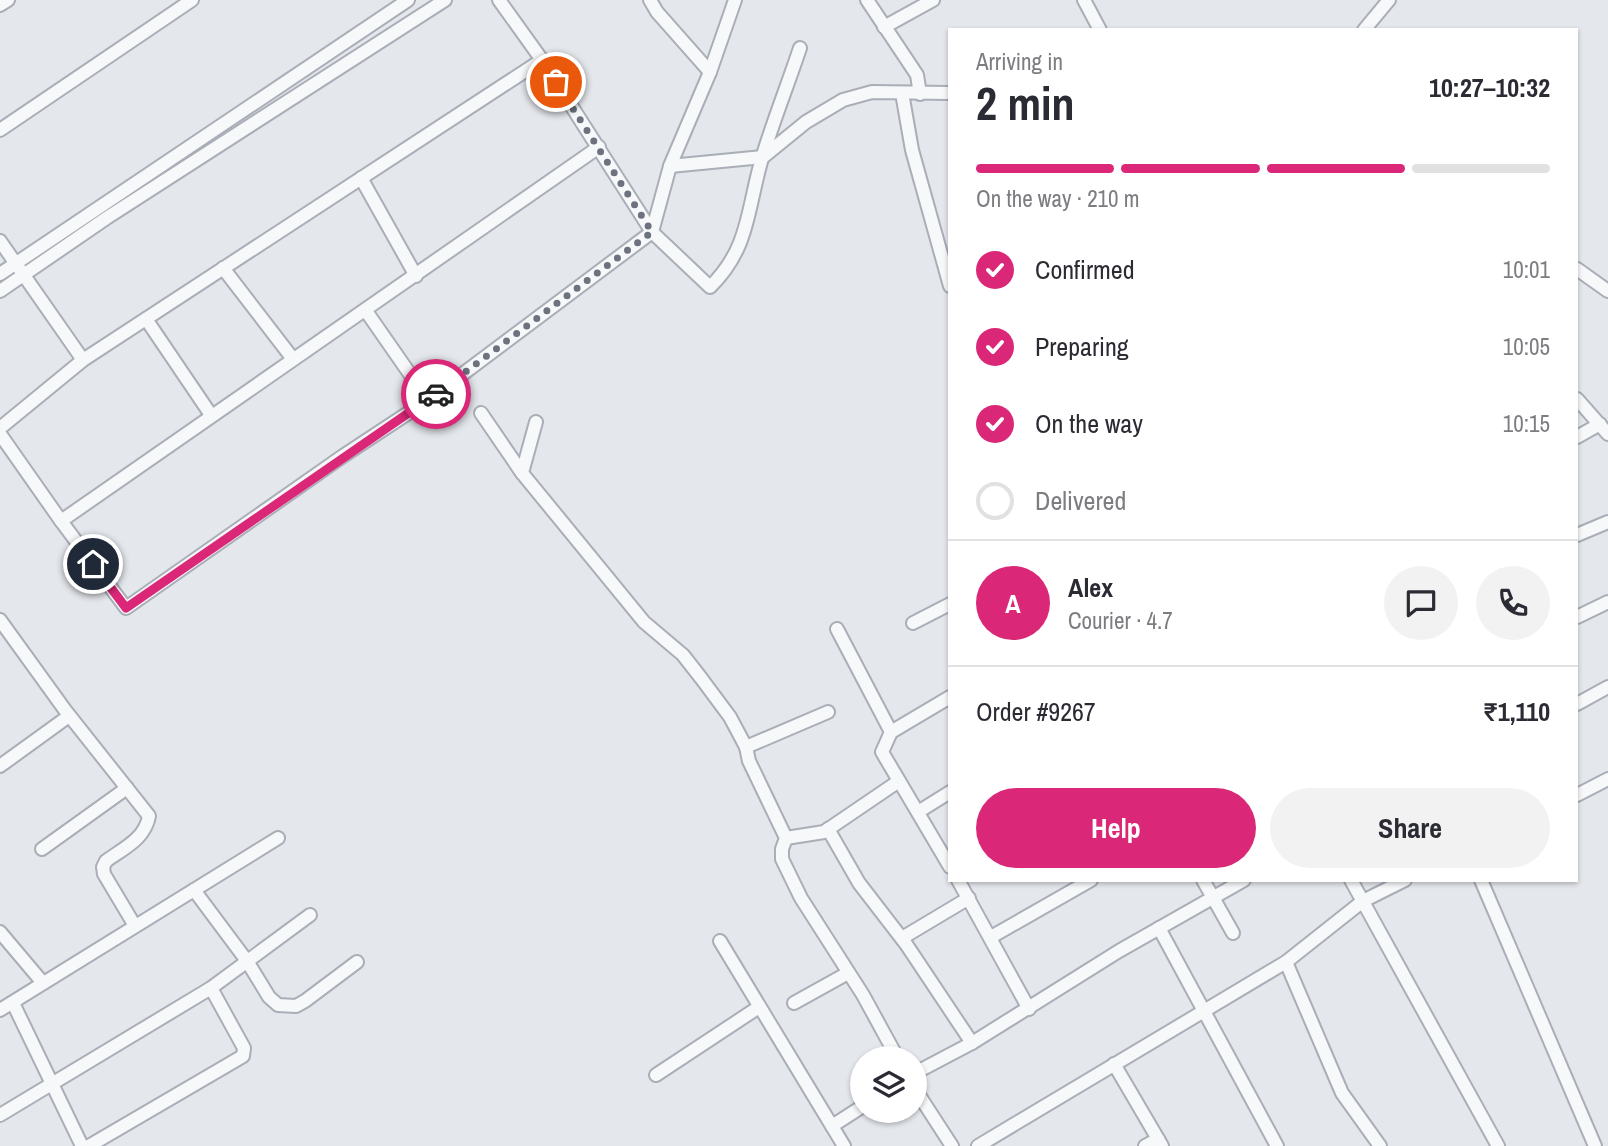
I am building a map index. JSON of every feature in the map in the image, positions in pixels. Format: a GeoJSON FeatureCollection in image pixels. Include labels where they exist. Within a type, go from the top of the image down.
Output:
{"type":"FeatureCollection","features":[{"type":"Feature","properties":{"kind":"street"},"geometry":{"type":"LineString","coordinates":[[0,5],[8,0]]}},
{"type":"Feature","properties":{"kind":"street"},"geometry":{"type":"LineString","coordinates":[[0,130],[191,0]]}},
{"type":"Feature","properties":{"kind":"street"},"geometry":{"type":"LineString","coordinates":[[0,274],[408,0]]}},
{"type":"Feature","properties":{"kind":"street"},"geometry":{"type":"LineString","coordinates":[[0,291],[108,217],[445,0]]}},
{"type":"Feature","properties":{"kind":"street"},"geometry":{"type":"LineString","coordinates":[[499,0],[542,60],[652,232],[710,287],[725,273],[742,244],[763,157],[800,48]]}},
{"type":"Feature","properties":{"kind":"street"},"geometry":{"type":"LineString","coordinates":[[650,0],[657,12],[710,72]]}},
{"type":"Feature","properties":{"kind":"street"},"geometry":{"type":"LineString","coordinates":[[0,435],[126,608],[428,400],[652,232],[670,166],[710,72],[736,0]]}},
{"type":"Feature","properties":{"kind":"street"},"geometry":{"type":"LineString","coordinates":[[867,0],[917,75],[920,94]]}},
{"type":"Feature","properties":{"kind":"street"},"geometry":{"type":"LineString","coordinates":[[884,27],[933,0]]}},
{"type":"Feature","properties":{"kind":"street"},"geometry":{"type":"LineString","coordinates":[[1084,0],[1099,28]]}},
{"type":"Feature","properties":{"kind":"street"},"geometry":{"type":"LineString","coordinates":[[1366,28],[1389,0]]}},
{"type":"Feature","properties":{"kind":"street"},"geometry":{"type":"LineString","coordinates":[[0,428],[83,360],[542,60]]}},
{"type":"Feature","properties":{"kind":"street"},"geometry":{"type":"LineString","coordinates":[[670,166],[763,157],[806,122],[843,100],[872,92],[948,93]]}},
{"type":"Feature","properties":{"kind":"street"},"geometry":{"type":"LineString","coordinates":[[902,93],[912,150],[948,279]]}},
{"type":"Feature","properties":{"kind":"street"},"geometry":{"type":"LineString","coordinates":[[61,521],[599,147]]}},
{"type":"Feature","properties":{"kind":"street"},"geometry":{"type":"LineString","coordinates":[[361,178],[416,276]]}},
{"type":"Feature","properties":{"kind":"street"},"geometry":{"type":"LineString","coordinates":[[0,241],[83,360]]}},
{"type":"Feature","properties":{"kind":"street"},"geometry":{"type":"LineString","coordinates":[[223,268],[293,359]]}},
{"type":"Feature","properties":{"kind":"street"},"geometry":{"type":"LineString","coordinates":[[1578,270],[1608,291]]}},
{"type":"Feature","properties":{"kind":"street"},"geometry":{"type":"LineString","coordinates":[[366,311],[428,400]]}},
{"type":"Feature","properties":{"kind":"street"},"geometry":{"type":"LineString","coordinates":[[146,319],[211,415]]}},
{"type":"Feature","properties":{"kind":"street"},"geometry":{"type":"LineString","coordinates":[[1578,401],[1604,429],[1578,437]]}},
{"type":"Feature","properties":{"kind":"street"},"geometry":{"type":"LineString","coordinates":[[481,413],[523,473],[644,622],[682,655],[730,717],[786,838],[782,849],[786,869],[891,1046]]}},
{"type":"Feature","properties":{"kind":"street"},"geometry":{"type":"LineString","coordinates":[[523,473],[536,422]]}},
{"type":"Feature","properties":{"kind":"street"},"geometry":{"type":"LineString","coordinates":[[1578,535],[1608,522]]}},
{"type":"Feature","properties":{"kind":"street"},"geometry":{"type":"LineString","coordinates":[[1578,617],[1608,602]]}},
{"type":"Feature","properties":{"kind":"street"},"geometry":{"type":"LineString","coordinates":[[913,623],[948,605]]}},
{"type":"Feature","properties":{"kind":"street"},"geometry":{"type":"LineString","coordinates":[[0,620],[69,716],[149,816],[146,829],[106,861],[103,867],[104,874],[135,926]]}},
{"type":"Feature","properties":{"kind":"street"},"geometry":{"type":"LineString","coordinates":[[836,629],[891,732]]}},
{"type":"Feature","properties":{"kind":"street"},"geometry":{"type":"LineString","coordinates":[[0,644],[12,637]]}},
{"type":"Feature","properties":{"kind":"street"},"geometry":{"type":"LineString","coordinates":[[1578,703],[1608,687]]}},
{"type":"Feature","properties":{"kind":"street"},"geometry":{"type":"LineString","coordinates":[[948,698],[891,732],[881,752],[948,864]]}},
{"type":"Feature","properties":{"kind":"street"},"geometry":{"type":"LineString","coordinates":[[746,747],[828,712]]}},
{"type":"Feature","properties":{"kind":"street"},"geometry":{"type":"LineString","coordinates":[[0,766],[69,716]]}},
{"type":"Feature","properties":{"kind":"street"},"geometry":{"type":"LineString","coordinates":[[1578,794],[1608,779]]}},
{"type":"Feature","properties":{"kind":"street"},"geometry":{"type":"LineString","coordinates":[[786,838],[828,830],[899,781]]}},
{"type":"Feature","properties":{"kind":"street"},"geometry":{"type":"LineString","coordinates":[[42,849],[127,788]]}},
{"type":"Feature","properties":{"kind":"street"},"geometry":{"type":"LineString","coordinates":[[918,812],[948,793]]}},
{"type":"Feature","properties":{"kind":"street"},"geometry":{"type":"LineString","coordinates":[[828,830],[859,883],[902,939],[972,1043]]}},
{"type":"Feature","properties":{"kind":"street"},"geometry":{"type":"LineString","coordinates":[[0,1010],[278,838]]}},
{"type":"Feature","properties":{"kind":"street"},"geometry":{"type":"LineString","coordinates":[[959,882],[1029,1009]]}},
{"type":"Feature","properties":{"kind":"street"},"geometry":{"type":"LineString","coordinates":[[991,937],[1087,882]]}},
{"type":"Feature","properties":{"kind":"street"},"geometry":{"type":"LineString","coordinates":[[1203,882],[1233,933]]}},
{"type":"Feature","properties":{"kind":"street"},"geometry":{"type":"LineString","coordinates":[[927,1067],[972,1043],[1159,928],[1241,882]]}},
{"type":"Feature","properties":{"kind":"street"},"geometry":{"type":"LineString","coordinates":[[1352,882],[1498,1146]]}},
{"type":"Feature","properties":{"kind":"street"},"geometry":{"type":"LineString","coordinates":[[978,1146],[1286,962],[1363,901],[1401,882]]}},
{"type":"Feature","properties":{"kind":"street"},"geometry":{"type":"LineString","coordinates":[[1482,882],[1595,1146]]}},
{"type":"Feature","properties":{"kind":"street"},"geometry":{"type":"LineString","coordinates":[[194,890],[247,961],[269,997],[278,1005],[296,1006],[357,962]]}},
{"type":"Feature","properties":{"kind":"street"},"geometry":{"type":"LineString","coordinates":[[902,939],[969,898]]}},
{"type":"Feature","properties":{"kind":"street"},"geometry":{"type":"LineString","coordinates":[[0,1115],[211,988],[310,915]]}},
{"type":"Feature","properties":{"kind":"street"},"geometry":{"type":"LineString","coordinates":[[1159,928],[1277,1146]]}},
{"type":"Feature","properties":{"kind":"street"},"geometry":{"type":"LineString","coordinates":[[0,932],[43,983]]}},
{"type":"Feature","properties":{"kind":"street"},"geometry":{"type":"LineString","coordinates":[[720,941],[844,1146]]}},
{"type":"Feature","properties":{"kind":"street"},"geometry":{"type":"LineString","coordinates":[[1286,962],[1342,1093],[1380,1146]]}},
{"type":"Feature","properties":{"kind":"street"},"geometry":{"type":"LineString","coordinates":[[794,1003],[848,973]]}},
{"type":"Feature","properties":{"kind":"street"},"geometry":{"type":"LineString","coordinates":[[89,1146],[243,1056],[244,1048],[211,988]]}},
{"type":"Feature","properties":{"kind":"street"},"geometry":{"type":"LineString","coordinates":[[13,1003],[82,1146]]}},
{"type":"Feature","properties":{"kind":"street"},"geometry":{"type":"LineString","coordinates":[[656,1075],[760,1007]]}},
{"type":"Feature","properties":{"kind":"street"},"geometry":{"type":"LineString","coordinates":[[1114,1064],[1160,1142],[1145,1146]]}},
{"type":"Feature","properties":{"kind":"street"},"geometry":{"type":"LineString","coordinates":[[927,1107],[952,1146]]}},
{"type":"Feature","properties":{"kind":"street"},"geometry":{"type":"LineString","coordinates":[[832,1126],[850,1114]]}},
{"type":"Feature","properties":{"kind":"way so far"},"geometry":{"type":"LineString","coordinates":[[436,394],[652,232],[556,82]]}},
{"type":"Feature","properties":{"kind":"route"},"geometry":{"type":"LineString","coordinates":[[93,564],[126,608],[436,394]]}}]}
